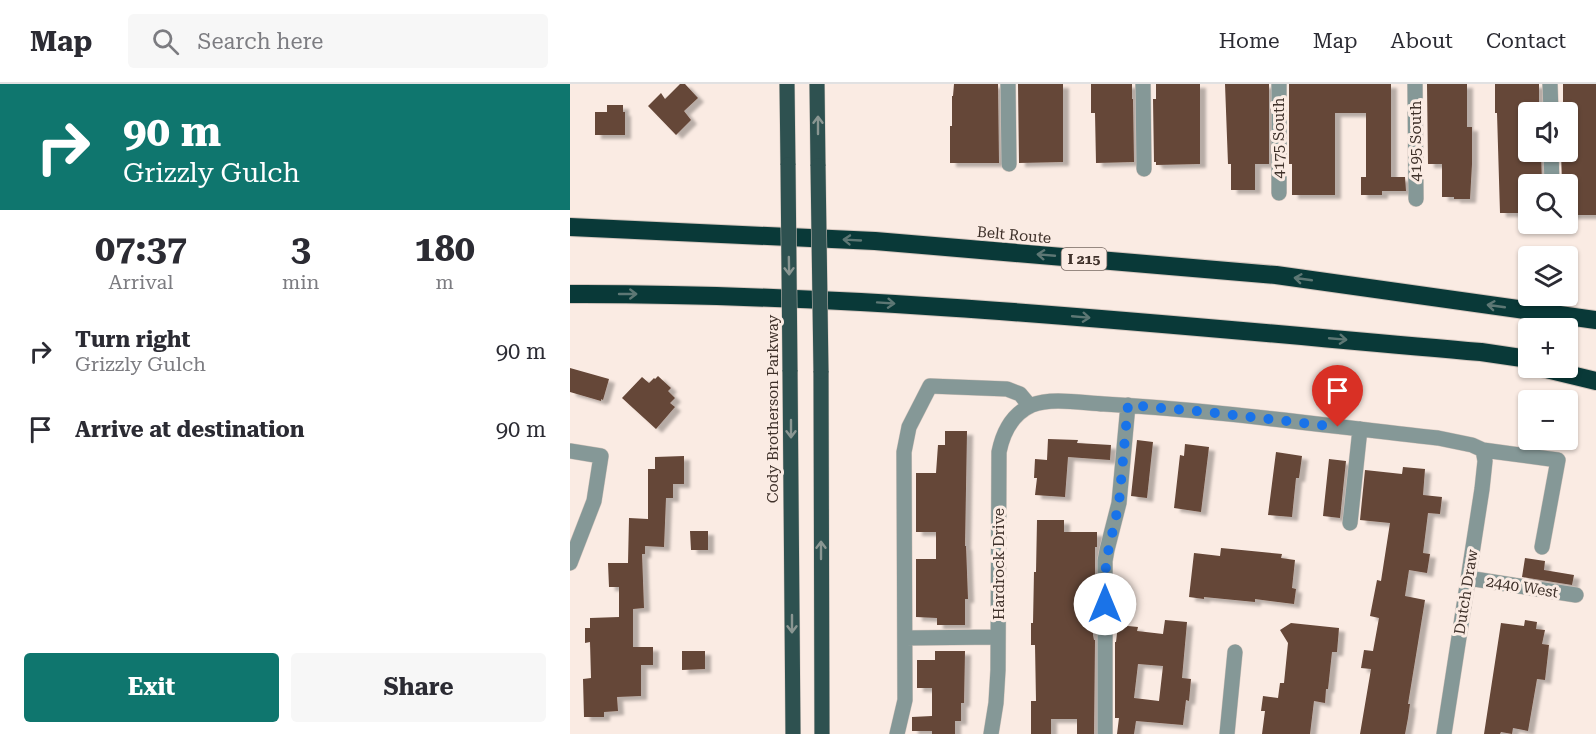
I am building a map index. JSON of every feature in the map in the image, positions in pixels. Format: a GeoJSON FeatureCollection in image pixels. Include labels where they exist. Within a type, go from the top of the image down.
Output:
{"type":"FeatureCollection","features":[{"type":"Feature","properties":{"kind":"highway","name":"Belt Route"},"geometry":{"type":"LineString","coordinates":[[570,227],[875,241],[1276,275],[1596,320]]}},
{"type":"Feature","properties":{"kind":"highway"},"geometry":{"type":"LineString","coordinates":[[570,294],[711,295],[854,301],[1099,319],[1481,352],[1518,358]]}},
{"type":"Feature","properties":{"kind":"highway"},"geometry":{"type":"LineString","coordinates":[[1481,352],[1518,361]]}},
{"type":"Feature","properties":{"kind":"highway"},"geometry":{"type":"LineString","coordinates":[[1578,366],[1596,369]]}},
{"type":"Feature","properties":{"kind":"highway"},"geometry":{"type":"LineString","coordinates":[[1578,377],[1596,381]]}},
{"type":"Feature","properties":{"kind":"main road","name":"Cody Brotherson Parkway"},"geometry":{"type":"LineString","coordinates":[[787,84],[793,734]]}},
{"type":"Feature","properties":{"kind":"main road"},"geometry":{"type":"LineString","coordinates":[[817,84],[822,734]]}},
{"type":"Feature","properties":{"kind":"street"},"geometry":{"type":"LineString","coordinates":[[1008,84],[1009,164]]}},
{"type":"Feature","properties":{"kind":"street"},"geometry":{"type":"LineString","coordinates":[[1143,84],[1144,169]]}},
{"type":"Feature","properties":{"kind":"street","name":"4175 South"},"geometry":{"type":"LineString","coordinates":[[1279,84],[1279,193]]}},
{"type":"Feature","properties":{"kind":"street","name":"4195 South"},"geometry":{"type":"LineString","coordinates":[[1415,84],[1416,199]]}},
{"type":"Feature","properties":{"kind":"street"},"geometry":{"type":"LineString","coordinates":[[1550,84],[1551,102]]}},
{"type":"Feature","properties":{"kind":"street"},"geometry":{"type":"LineString","coordinates":[[897,734],[904,700],[904,452],[909,427],[930,386],[1007,389],[1020,394],[1030,406],[1042,402],[1055,402],[1207,412],[1438,438],[1472,445],[1483,450],[1558,460],[1542,547]]}},
{"type":"Feature","properties":{"kind":"street"},"geometry":{"type":"LineString","coordinates":[[1105,734],[1106,561],[1119,503],[1128,405]]}},
{"type":"Feature","properties":{"kind":"street","name":"Hardrock Drive"},"geometry":{"type":"LineString","coordinates":[[991,734],[996,703],[999,638],[999,452],[1007,427],[1030,406]]}},
{"type":"Feature","properties":{"kind":"street"},"geometry":{"type":"LineString","coordinates":[[1350,523],[1360,429]]}},
{"type":"Feature","properties":{"kind":"street","name":"Dutch Draw"},"geometry":{"type":"LineString","coordinates":[[1443,734],[1482,489],[1485,461],[1483,450]]}},
{"type":"Feature","properties":{"kind":"street"},"geometry":{"type":"LineString","coordinates":[[570,451],[601,456],[594,501],[570,563]]}},
{"type":"Feature","properties":{"kind":"street","name":"2440 West"},"geometry":{"type":"LineString","coordinates":[[1468,578],[1576,595]]}},
{"type":"Feature","properties":{"kind":"street"},"geometry":{"type":"LineString","coordinates":[[904,638],[999,638]]}},
{"type":"Feature","properties":{"kind":"street"},"geometry":{"type":"LineString","coordinates":[[1227,734],[1235,652]]}},
{"type":"Feature","properties":{"kind":"building"},"geometry":{"type":"Polygon","coordinates":[[[680,84],[685,84],[698,98],[684,111],[691,120],[676,135],[648,106],[661,93],[665,99],[680,84]]]}},
{"type":"Feature","properties":{"kind":"building"},"geometry":{"type":"Polygon","coordinates":[[[954,84],[998,84],[999,163],[950,163],[950,126],[952,126],[954,84]]]}},
{"type":"Feature","properties":{"kind":"building"},"geometry":{"type":"Polygon","coordinates":[[[1018,84],[1063,84],[1063,162],[1019,163],[1018,84]]]}},
{"type":"Feature","properties":{"kind":"building"},"geometry":{"type":"Polygon","coordinates":[[[1091,84],[1132,84],[1134,162],[1096,163],[1095,113],[1091,113],[1091,84]]]}},
{"type":"Feature","properties":{"kind":"building"},"geometry":{"type":"Polygon","coordinates":[[[1156,84],[1200,84],[1200,164],[1156,165],[1154,162],[1153,99],[1156,99],[1156,84]]]}},
{"type":"Feature","properties":{"kind":"building"},"geometry":{"type":"Polygon","coordinates":[[[1225,84],[1269,84],[1269,164],[1255,164],[1255,190],[1231,190],[1225,84]]]}},
{"type":"Feature","properties":{"kind":"building"},"geometry":{"type":"Polygon","coordinates":[[[1289,84],[1391,84],[1391,177],[1405,177],[1406,191],[1382,191],[1382,195],[1361,195],[1361,177],[1366,177],[1366,113],[1335,113],[1335,195],[1292,195],[1292,164],[1289,164],[1289,84]]]}},
{"type":"Feature","properties":{"kind":"building"},"geometry":{"type":"Polygon","coordinates":[[[1427,84],[1467,84],[1467,127],[1472,127],[1470,199],[1442,197],[1442,164],[1428,164],[1427,84]]]}},
{"type":"Feature","properties":{"kind":"building"},"geometry":{"type":"Polygon","coordinates":[[[1495,84],[1539,84],[1539,102],[1518,102],[1518,162],[1541,162],[1542,174],[1518,174],[1518,213],[1500,213],[1497,113],[1495,113],[1495,84]]]}},
{"type":"Feature","properties":{"kind":"building"},"geometry":{"type":"Polygon","coordinates":[[[1563,84],[1596,84],[1596,215],[1578,215],[1578,174],[1562,174],[1561,162],[1578,162],[1578,102],[1563,102],[1563,84]]]}},
{"type":"Feature","properties":{"kind":"building"},"geometry":{"type":"Polygon","coordinates":[[[607,105],[623,105],[625,135],[595,135],[595,112],[607,112],[607,105]]]}},
{"type":"Feature","properties":{"kind":"building"},"geometry":{"type":"Polygon","coordinates":[[[570,368],[609,379],[603,400],[570,392],[570,368]]]}},
{"type":"Feature","properties":{"kind":"building"},"geometry":{"type":"Polygon","coordinates":[[[658,376],[671,388],[668,391],[675,398],[670,403],[675,407],[656,429],[622,398],[642,377],[649,383],[658,376]]]}},
{"type":"Feature","properties":{"kind":"building"},"geometry":{"type":"Polygon","coordinates":[[[945,431],[967,431],[965,546],[968,599],[965,599],[965,625],[937,625],[937,618],[916,617],[916,559],[936,559],[936,532],[916,532],[916,473],[936,473],[938,445],[945,445],[945,431]]]}},
{"type":"Feature","properties":{"kind":"building"},"geometry":{"type":"Polygon","coordinates":[[[1048,439],[1078,440],[1077,443],[1111,445],[1110,460],[1068,457],[1065,497],[1035,495],[1037,478],[1034,478],[1035,459],[1047,460],[1048,439]]]}},
{"type":"Feature","properties":{"kind":"building"},"geometry":{"type":"Polygon","coordinates":[[[1137,440],[1153,442],[1147,498],[1131,496],[1137,440]]]}},
{"type":"Feature","properties":{"kind":"building"},"geometry":{"type":"Polygon","coordinates":[[[1185,444],[1209,447],[1201,512],[1174,508],[1180,455],[1184,456],[1185,444]]]}},
{"type":"Feature","properties":{"kind":"building"},"geometry":{"type":"Polygon","coordinates":[[[1276,452],[1302,456],[1299,478],[1296,478],[1292,517],[1268,515],[1276,452]]]}},
{"type":"Feature","properties":{"kind":"building"},"geometry":{"type":"Polygon","coordinates":[[[684,456],[684,484],[673,484],[673,498],[666,498],[664,547],[645,546],[645,554],[642,554],[644,608],[633,609],[633,647],[653,647],[653,665],[641,665],[641,696],[617,697],[618,711],[604,712],[604,717],[584,717],[583,679],[591,678],[590,642],[585,643],[585,628],[590,628],[590,618],[619,617],[619,587],[609,587],[608,563],[628,563],[629,518],[648,519],[648,469],[655,469],[655,457],[684,456]]]}},
{"type":"Feature","properties":{"kind":"building"},"geometry":{"type":"Polygon","coordinates":[[[1329,459],[1346,461],[1340,518],[1323,516],[1329,459]]]}},
{"type":"Feature","properties":{"kind":"building"},"geometry":{"type":"Polygon","coordinates":[[[1403,467],[1425,469],[1423,495],[1442,497],[1440,514],[1428,513],[1423,553],[1430,554],[1427,573],[1409,570],[1405,596],[1425,600],[1408,704],[1410,704],[1408,718],[1405,734],[1360,734],[1371,669],[1361,668],[1364,650],[1373,651],[1379,618],[1370,616],[1377,580],[1381,581],[1390,523],[1360,520],[1365,470],[1402,474],[1403,467]]]}},
{"type":"Feature","properties":{"kind":"building"},"geometry":{"type":"Polygon","coordinates":[[[1037,520],[1064,520],[1064,532],[1097,532],[1095,587],[1093,587],[1094,734],[1077,734],[1077,719],[1051,719],[1051,734],[1031,734],[1031,701],[1036,701],[1035,645],[1031,645],[1031,623],[1033,623],[1034,572],[1036,572],[1037,520]]]}},
{"type":"Feature","properties":{"kind":"building"},"geometry":{"type":"Polygon","coordinates":[[[690,531],[708,531],[708,550],[691,550],[690,531]]]}},
{"type":"Feature","properties":{"kind":"building"},"geometry":{"type":"Polygon","coordinates":[[[1221,548],[1282,554],[1281,558],[1295,560],[1292,588],[1296,589],[1294,604],[1255,599],[1255,602],[1189,597],[1194,553],[1220,556],[1221,548]]]}},
{"type":"Feature","properties":{"kind":"building"},"geometry":{"type":"Polygon","coordinates":[[[1525,558],[1545,561],[1544,570],[1574,575],[1572,585],[1522,577],[1525,558]]]}},
{"type":"Feature","properties":{"kind":"building"},"geometry":{"type":"Polygon","coordinates":[[[1165,620],[1187,622],[1182,678],[1191,679],[1183,725],[1136,721],[1134,734],[1117,734],[1119,718],[1115,718],[1115,642],[1118,625],[1138,627],[1137,631],[1163,634],[1165,620]],[[1138,664],[1134,698],[1159,701],[1163,666],[1138,664]]]}},
{"type":"Feature","properties":{"kind":"building"},"geometry":{"type":"Polygon","coordinates":[[[1525,620],[1537,622],[1536,629],[1545,630],[1542,644],[1549,645],[1545,680],[1537,679],[1528,731],[1513,728],[1512,734],[1501,732],[1500,734],[1484,734],[1501,623],[1524,626],[1525,620]]]}},
{"type":"Feature","properties":{"kind":"building"},"geometry":{"type":"Polygon","coordinates":[[[1291,623],[1339,628],[1337,652],[1332,652],[1325,703],[1314,701],[1310,734],[1262,734],[1265,711],[1261,711],[1263,696],[1278,698],[1280,683],[1284,683],[1288,643],[1280,630],[1291,623]]]}},
{"type":"Feature","properties":{"kind":"building"},"geometry":{"type":"Polygon","coordinates":[[[682,651],[705,651],[705,669],[682,670],[682,651]]]}},
{"type":"Feature","properties":{"kind":"building"},"geometry":{"type":"Polygon","coordinates":[[[935,651],[965,651],[964,703],[961,703],[961,721],[955,721],[955,734],[912,731],[912,717],[932,716],[932,688],[917,688],[917,660],[935,660],[935,651]]]}},
{"type":"Feature","properties":{"kind":"route"},"geometry":{"type":"LineString","coordinates":[[1105,604],[1107,550],[1119,503],[1128,405],[1338,427]]}}]}
